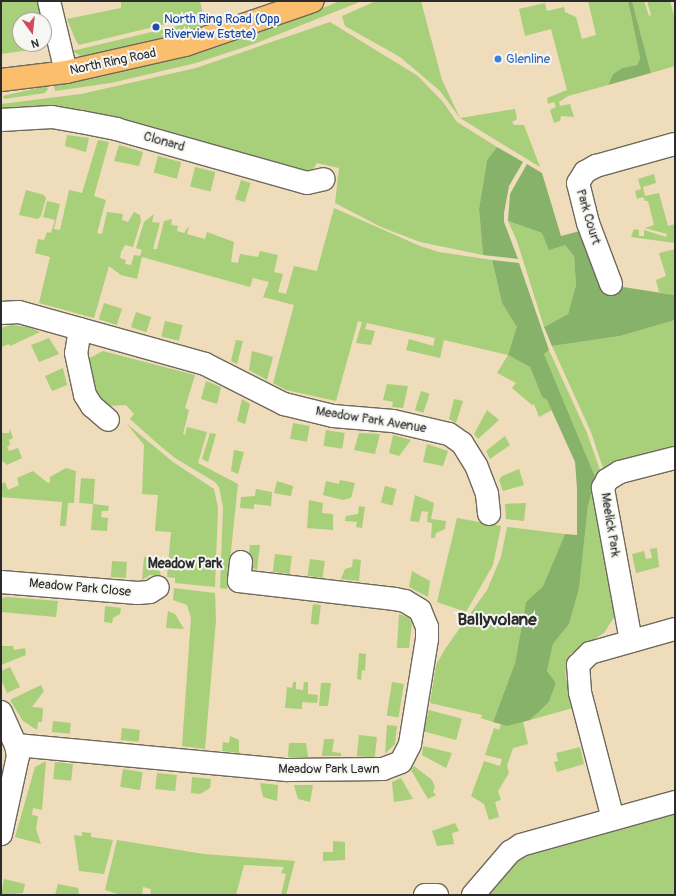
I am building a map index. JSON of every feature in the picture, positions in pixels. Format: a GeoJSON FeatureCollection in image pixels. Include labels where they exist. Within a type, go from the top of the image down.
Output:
{"type":"FeatureCollection","features":[{"type":"Feature","properties":{"kind":"main road","name":"North Ring Road"},"geometry":{"type":"LineString","coordinates":[[1,80],[66,72],[185,45],[313,1]]}},
{"type":"Feature","properties":{"kind":"street"},"geometry":{"type":"LineString","coordinates":[[50,1],[66,72]]}},
{"type":"Feature","properties":{"kind":"street","name":"Clonard"},"geometry":{"type":"LineString","coordinates":[[1,120],[52,117],[81,122],[124,131],[307,183],[324,179]]}},
{"type":"Feature","properties":{"kind":"street","name":"Park Court"},"geometry":{"type":"LineString","coordinates":[[611,284],[588,223],[578,183],[585,172],[596,166],[675,144]]}},
{"type":"Feature","properties":{"kind":"street","name":"Meadow Park Avenue"},"geometry":{"type":"LineString","coordinates":[[1,313],[19,312],[205,364],[284,404],[333,416],[393,421],[449,434],[462,443],[476,465],[487,494],[489,514]]}},
{"type":"Feature","properties":{"kind":"street"},"geometry":{"type":"LineString","coordinates":[[80,329],[76,353],[85,395],[92,406],[108,420]]}},
{"type":"Feature","properties":{"kind":"street","name":"Meelick Park"},"geometry":{"type":"LineString","coordinates":[[630,641],[603,488],[607,480],[620,472],[675,458]]}},
{"type":"Feature","properties":{"kind":"street","name":"Meadow Park Lawn"},"geometry":{"type":"LineString","coordinates":[[16,745],[287,770],[383,769],[400,762],[406,757],[410,744],[427,639],[427,627],[420,610],[405,601],[395,599],[239,581],[240,562]]}},
{"type":"Feature","properties":{"kind":"street","name":"Meadow Park Close"},"geometry":{"type":"LineString","coordinates":[[1,582],[138,593],[150,592],[158,587]]}},
{"type":"Feature","properties":{"kind":"street"},"geometry":{"type":"LineString","coordinates":[[613,819],[580,692],[578,665],[590,653],[675,629]]}},
{"type":"Feature","properties":{"kind":"street"},"geometry":{"type":"LineString","coordinates":[[1,712],[16,745],[17,766],[1,834]]}},
{"type":"Feature","properties":{"kind":"street"},"geometry":{"type":"LineString","coordinates":[[473,895],[510,852],[521,845],[675,802]]}},
{"type":"Feature","properties":{"kind":"street"},"geometry":{"type":"LineString","coordinates":[[425,895],[437,895]]}},
{"type":"Feature","properties":{"kind":"green space"},"geometry":{"type":"Polygon","coordinates":[[[1,1],[40,1],[43,12],[12,12],[12,52],[16,52],[1,54],[1,1]]]}},
{"type":"Feature","properties":{"kind":"green space"},"geometry":{"type":"Polygon","coordinates":[[[121,1],[200,1],[203,15],[79,45],[67,19],[121,8],[121,1]]]}},
{"type":"Feature","properties":{"kind":"green space"},"geometry":{"type":"Polygon","coordinates":[[[340,1],[362,1],[254,44],[196,63],[111,83],[55,91],[54,85],[192,54],[286,23],[340,1]]]}},
{"type":"Feature","properties":{"kind":"green space"},"geometry":{"type":"Polygon","coordinates":[[[376,1],[421,1],[442,80],[460,118],[440,91],[400,57],[345,26],[342,16],[376,1]]]}},
{"type":"Feature","properties":{"kind":"green space"},"geometry":{"type":"Polygon","coordinates":[[[588,1],[628,1],[640,58],[637,65],[622,68],[613,74],[608,85],[568,96],[559,102],[560,106],[570,104],[574,117],[561,116],[560,121],[554,123],[550,110],[556,107],[554,102],[548,104],[547,98],[567,90],[551,29],[525,36],[519,9],[545,3],[547,11],[564,7],[565,12],[576,17],[582,39],[596,35],[588,1]]]}},
{"type":"Feature","properties":{"kind":"green space"},"geometry":{"type":"Polygon","coordinates":[[[628,1],[632,1],[651,73],[608,85],[613,74],[622,68],[637,65],[640,58],[628,1]]]}},
{"type":"Feature","properties":{"kind":"green space"},"geometry":{"type":"Polygon","coordinates":[[[632,1],[644,1],[649,16],[651,15],[647,1],[670,1],[675,19],[675,66],[651,73],[632,1]]]}},
{"type":"Feature","properties":{"kind":"green space"},"geometry":{"type":"Polygon","coordinates":[[[202,20],[200,29],[190,33],[88,56],[81,56],[72,51],[202,20]]]}},
{"type":"Feature","properties":{"kind":"green space"},"geometry":{"type":"Polygon","coordinates":[[[330,22],[418,76],[443,102],[457,122],[497,147],[487,160],[479,209],[483,255],[420,242],[381,227],[335,203],[339,168],[317,163],[309,175],[147,126],[60,108],[1,111],[1,104],[81,94],[196,68],[330,22]]]}},
{"type":"Feature","properties":{"kind":"green space"},"geometry":{"type":"Polygon","coordinates":[[[46,86],[48,89],[45,93],[4,99],[3,96],[46,86]]]}},
{"type":"Feature","properties":{"kind":"green space"},"geometry":{"type":"Polygon","coordinates":[[[515,109],[517,119],[512,122],[514,125],[524,125],[540,167],[460,118],[515,109]]]}},
{"type":"Feature","properties":{"kind":"green space"},"geometry":{"type":"Polygon","coordinates":[[[67,135],[89,138],[86,152],[65,146],[67,135]]]}},
{"type":"Feature","properties":{"kind":"green space"},"geometry":{"type":"Polygon","coordinates":[[[98,140],[109,142],[94,196],[106,200],[97,233],[102,234],[107,212],[123,214],[122,220],[128,222],[134,212],[140,215],[141,221],[133,247],[125,245],[121,252],[120,258],[126,260],[125,264],[131,265],[134,255],[140,256],[142,250],[136,248],[144,222],[154,214],[152,222],[160,223],[153,249],[157,249],[164,221],[172,219],[171,225],[178,226],[177,231],[184,233],[189,226],[187,234],[205,239],[207,232],[234,242],[231,262],[238,263],[240,254],[258,257],[260,251],[278,255],[274,272],[283,274],[278,292],[286,294],[294,266],[317,271],[334,208],[420,246],[439,252],[492,260],[502,303],[518,327],[508,355],[444,340],[440,358],[406,350],[409,339],[433,346],[435,338],[367,323],[365,329],[375,331],[371,345],[356,343],[362,322],[358,321],[336,401],[286,390],[273,383],[294,305],[263,297],[269,282],[253,278],[250,287],[142,257],[137,279],[121,275],[109,266],[94,318],[39,303],[50,257],[35,253],[38,239],[44,240],[47,232],[51,233],[55,220],[43,217],[47,201],[60,204],[54,229],[60,230],[69,190],[82,193],[98,140]]]}},
{"type":"Feature","properties":{"kind":"green space"},"geometry":{"type":"Polygon","coordinates":[[[119,145],[143,152],[139,166],[114,161],[119,145]]]}},
{"type":"Feature","properties":{"kind":"green space"},"geometry":{"type":"Polygon","coordinates":[[[497,147],[523,162],[509,186],[504,213],[504,222],[518,259],[483,255],[479,209],[487,160],[497,147]]]}},
{"type":"Feature","properties":{"kind":"green space"},"geometry":{"type":"Polygon","coordinates":[[[158,156],[181,162],[177,179],[154,172],[158,156]]]}},
{"type":"Feature","properties":{"kind":"green space"},"geometry":{"type":"Polygon","coordinates":[[[527,164],[542,173],[561,236],[580,231],[604,294],[623,287],[675,295],[675,320],[620,336],[552,346],[544,327],[568,314],[576,285],[574,256],[565,245],[549,250],[542,233],[508,221],[510,194],[527,164]]]}},
{"type":"Feature","properties":{"kind":"green space"},"geometry":{"type":"Polygon","coordinates":[[[195,167],[215,172],[211,191],[190,186],[195,167]]]}},
{"type":"Feature","properties":{"kind":"green space"},"geometry":{"type":"Polygon","coordinates":[[[654,174],[656,183],[643,187],[645,196],[659,193],[668,226],[675,224],[675,243],[631,237],[634,229],[639,230],[639,236],[644,236],[644,230],[666,237],[667,234],[645,228],[654,225],[648,201],[645,201],[643,197],[637,199],[635,191],[641,189],[638,179],[654,174]]]}},
{"type":"Feature","properties":{"kind":"green space"},"geometry":{"type":"Polygon","coordinates":[[[241,180],[251,183],[245,202],[235,199],[241,180]]]}},
{"type":"Feature","properties":{"kind":"green space"},"geometry":{"type":"Polygon","coordinates":[[[26,190],[44,195],[46,198],[41,216],[38,219],[19,215],[26,190]]]}},
{"type":"Feature","properties":{"kind":"green space"},"geometry":{"type":"Polygon","coordinates":[[[508,221],[542,233],[565,245],[574,256],[576,285],[568,314],[544,327],[517,241],[508,221]]]}},
{"type":"Feature","properties":{"kind":"green space"},"geometry":{"type":"Polygon","coordinates":[[[675,249],[675,295],[659,292],[656,280],[666,276],[659,253],[675,249]]]}},
{"type":"Feature","properties":{"kind":"green space"},"geometry":{"type":"Polygon","coordinates":[[[492,260],[519,263],[549,350],[544,354],[596,479],[588,506],[579,589],[569,624],[553,644],[547,671],[556,683],[549,702],[530,720],[507,726],[493,722],[515,663],[526,602],[543,586],[565,534],[577,535],[577,488],[575,462],[547,400],[542,397],[530,367],[508,355],[517,327],[502,303],[492,260]]]}},
{"type":"Feature","properties":{"kind":"green space"},"geometry":{"type":"Polygon","coordinates":[[[104,303],[122,309],[117,325],[99,319],[104,303]]]}},
{"type":"Feature","properties":{"kind":"green space"},"geometry":{"type":"Polygon","coordinates":[[[136,312],[151,317],[146,332],[131,327],[136,312]]]}},
{"type":"Feature","properties":{"kind":"green space"},"geometry":{"type":"Polygon","coordinates":[[[675,320],[675,450],[604,471],[591,432],[552,346],[620,336],[675,320]]]}},
{"type":"Feature","properties":{"kind":"green space"},"geometry":{"type":"Polygon","coordinates":[[[165,321],[183,325],[179,341],[161,337],[165,321]]]}},
{"type":"Feature","properties":{"kind":"green space"},"geometry":{"type":"Polygon","coordinates":[[[11,325],[29,327],[40,332],[10,346],[9,344],[1,347],[1,328],[11,325]]]}},
{"type":"Feature","properties":{"kind":"green space"},"geometry":{"type":"Polygon","coordinates":[[[49,338],[59,354],[39,362],[31,345],[49,338]]]}},
{"type":"Feature","properties":{"kind":"green space"},"geometry":{"type":"Polygon","coordinates":[[[236,340],[243,341],[237,364],[231,361],[236,340]]]}},
{"type":"Feature","properties":{"kind":"green space"},"geometry":{"type":"Polygon","coordinates":[[[549,350],[587,433],[601,473],[596,479],[544,354],[549,350]]]}},
{"type":"Feature","properties":{"kind":"green space"},"geometry":{"type":"Polygon","coordinates":[[[103,351],[195,375],[185,408],[189,410],[183,434],[185,435],[187,427],[207,432],[198,463],[238,484],[227,589],[220,588],[223,507],[219,487],[215,482],[175,458],[159,445],[130,419],[134,414],[126,405],[110,406],[93,394],[88,359],[103,351]]]}},
{"type":"Feature","properties":{"kind":"green space"},"geometry":{"type":"Polygon","coordinates":[[[252,351],[273,357],[267,380],[249,370],[252,351]]]}},
{"type":"Feature","properties":{"kind":"green space"},"geometry":{"type":"Polygon","coordinates":[[[508,355],[530,367],[542,397],[547,400],[552,410],[539,417],[534,404],[532,405],[512,388],[516,383],[497,373],[508,355]]]}},
{"type":"Feature","properties":{"kind":"green space"},"geometry":{"type":"Polygon","coordinates":[[[63,368],[67,385],[52,391],[45,376],[63,368]]]}},
{"type":"Feature","properties":{"kind":"green space"},"geometry":{"type":"Polygon","coordinates":[[[206,381],[221,387],[217,404],[201,399],[206,381]]]}},
{"type":"Feature","properties":{"kind":"green space"},"geometry":{"type":"Polygon","coordinates":[[[387,384],[408,386],[403,408],[392,407],[393,402],[383,400],[387,384]]]}},
{"type":"Feature","properties":{"kind":"green space"},"geometry":{"type":"Polygon","coordinates":[[[421,391],[430,394],[423,413],[415,410],[421,391]]]}},
{"type":"Feature","properties":{"kind":"green space"},"geometry":{"type":"Polygon","coordinates":[[[242,399],[250,404],[245,424],[237,421],[242,399]]]}},
{"type":"Feature","properties":{"kind":"green space"},"geometry":{"type":"Polygon","coordinates":[[[454,399],[463,401],[456,423],[449,419],[454,399]]]}},
{"type":"Feature","properties":{"kind":"green space"},"geometry":{"type":"Polygon","coordinates":[[[487,410],[499,420],[478,439],[474,434],[487,410]]]}},
{"type":"Feature","properties":{"kind":"green space"},"geometry":{"type":"Polygon","coordinates":[[[126,423],[173,462],[214,489],[218,508],[215,587],[175,583],[175,578],[167,577],[171,532],[155,531],[158,495],[142,494],[144,445],[126,423]]]}},
{"type":"Feature","properties":{"kind":"green space"},"geometry":{"type":"Polygon","coordinates":[[[293,423],[310,426],[307,442],[290,439],[293,423]]]}},
{"type":"Feature","properties":{"kind":"green space"},"geometry":{"type":"Polygon","coordinates":[[[10,429],[13,438],[9,440],[10,445],[7,447],[9,451],[18,448],[22,458],[7,465],[1,460],[1,433],[9,433],[10,429]]]}},
{"type":"Feature","properties":{"kind":"green space"},"geometry":{"type":"Polygon","coordinates":[[[326,430],[345,433],[342,449],[323,446],[326,430]]]}},
{"type":"Feature","properties":{"kind":"green space"},"geometry":{"type":"Polygon","coordinates":[[[210,433],[216,434],[208,462],[202,459],[210,433]]]}},
{"type":"Feature","properties":{"kind":"green space"},"geometry":{"type":"Polygon","coordinates":[[[359,433],[380,434],[375,454],[354,450],[359,433]]]}},
{"type":"Feature","properties":{"kind":"green space"},"geometry":{"type":"Polygon","coordinates":[[[393,435],[411,440],[399,456],[389,453],[393,435]]]}},
{"type":"Feature","properties":{"kind":"green space"},"geometry":{"type":"Polygon","coordinates":[[[505,436],[510,445],[490,459],[486,451],[505,436]]]}},
{"type":"Feature","properties":{"kind":"green space"},"geometry":{"type":"Polygon","coordinates":[[[427,444],[448,451],[443,466],[423,462],[427,444]]]}},
{"type":"Feature","properties":{"kind":"green space"},"geometry":{"type":"Polygon","coordinates":[[[234,450],[244,452],[238,474],[231,471],[234,450]]]}},
{"type":"Feature","properties":{"kind":"green space"},"geometry":{"type":"Polygon","coordinates":[[[66,468],[76,471],[74,503],[68,503],[66,526],[60,526],[62,502],[1,497],[1,484],[5,482],[8,490],[19,485],[17,478],[33,471],[48,483],[50,482],[50,477],[66,468]]]}},
{"type":"Feature","properties":{"kind":"green space"},"geometry":{"type":"Polygon","coordinates":[[[519,469],[524,485],[503,491],[499,480],[502,476],[519,469]]]}},
{"type":"Feature","properties":{"kind":"green space"},"geometry":{"type":"Polygon","coordinates":[[[81,478],[95,479],[93,504],[79,503],[81,478]]]}},
{"type":"Feature","properties":{"kind":"green space"},"geometry":{"type":"Polygon","coordinates":[[[340,480],[355,483],[351,498],[343,500],[323,495],[326,481],[339,484],[340,480]]]}},
{"type":"Feature","properties":{"kind":"green space"},"geometry":{"type":"Polygon","coordinates":[[[277,481],[293,486],[291,496],[274,493],[277,481]]]}},
{"type":"Feature","properties":{"kind":"green space"},"geometry":{"type":"Polygon","coordinates":[[[385,486],[397,489],[393,505],[381,502],[385,486]]]}},
{"type":"Feature","properties":{"kind":"green space"},"geometry":{"type":"Polygon","coordinates":[[[594,487],[602,549],[616,614],[604,633],[570,654],[565,673],[573,708],[530,720],[549,702],[556,683],[547,671],[553,644],[569,624],[579,589],[588,506],[594,487]]]}},
{"type":"Feature","properties":{"kind":"green space"},"geometry":{"type":"Polygon","coordinates":[[[256,489],[272,492],[271,506],[254,504],[254,509],[240,508],[241,497],[255,496],[256,489]]]}},
{"type":"Feature","properties":{"kind":"green space"},"geometry":{"type":"Polygon","coordinates":[[[415,495],[434,503],[431,519],[446,521],[445,529],[436,533],[435,538],[431,538],[432,523],[427,522],[428,512],[422,511],[419,522],[410,521],[415,495]]]}},
{"type":"Feature","properties":{"kind":"green space"},"geometry":{"type":"Polygon","coordinates":[[[309,500],[323,503],[322,513],[333,514],[333,530],[307,528],[309,500]]]}},
{"type":"Feature","properties":{"kind":"green space"},"geometry":{"type":"Polygon","coordinates":[[[526,503],[524,521],[506,519],[505,504],[526,503]]]}},
{"type":"Feature","properties":{"kind":"green space"},"geometry":{"type":"Polygon","coordinates":[[[93,504],[109,506],[108,511],[102,511],[101,517],[108,518],[107,531],[91,530],[93,504]]]}},
{"type":"Feature","properties":{"kind":"green space"},"geometry":{"type":"Polygon","coordinates":[[[359,506],[365,507],[362,528],[356,527],[357,522],[345,521],[346,516],[358,514],[359,506]]]}},
{"type":"Feature","properties":{"kind":"green space"},"geometry":{"type":"Polygon","coordinates":[[[457,518],[501,526],[493,565],[466,612],[437,602],[457,518]]]}},
{"type":"Feature","properties":{"kind":"green space"},"geometry":{"type":"Polygon","coordinates":[[[507,527],[565,534],[543,586],[526,602],[515,663],[493,722],[481,718],[482,715],[430,703],[436,665],[445,649],[487,590],[501,557],[507,527]]]}},
{"type":"Feature","properties":{"kind":"green space"},"geometry":{"type":"Polygon","coordinates":[[[250,545],[260,545],[257,570],[253,568],[253,562],[248,561],[250,545]]]}},
{"type":"Feature","properties":{"kind":"green space"},"geometry":{"type":"Polygon","coordinates":[[[657,548],[659,567],[636,573],[632,554],[644,551],[646,559],[652,558],[650,549],[657,548]]]}},
{"type":"Feature","properties":{"kind":"green space"},"geometry":{"type":"Polygon","coordinates":[[[275,554],[292,556],[290,574],[273,572],[275,554]]]}},
{"type":"Feature","properties":{"kind":"green space"},"geometry":{"type":"Polygon","coordinates":[[[144,557],[162,559],[160,576],[150,575],[142,580],[144,557]]]}},
{"type":"Feature","properties":{"kind":"green space"},"geometry":{"type":"Polygon","coordinates":[[[310,559],[325,561],[322,578],[308,576],[310,559]]]}},
{"type":"Feature","properties":{"kind":"green space"},"geometry":{"type":"Polygon","coordinates":[[[353,559],[361,560],[359,581],[341,579],[345,569],[352,567],[353,559]]]}},
{"type":"Feature","properties":{"kind":"green space"},"geometry":{"type":"Polygon","coordinates":[[[112,561],[127,562],[126,578],[111,577],[112,561]]]}},
{"type":"Feature","properties":{"kind":"green space"},"geometry":{"type":"Polygon","coordinates":[[[412,571],[430,581],[428,597],[409,587],[412,571]]]}},
{"type":"Feature","properties":{"kind":"green space"},"geometry":{"type":"Polygon","coordinates":[[[174,588],[215,593],[216,620],[205,749],[182,746],[191,618],[187,605],[173,600],[174,588]]]}},
{"type":"Feature","properties":{"kind":"green space"},"geometry":{"type":"Polygon","coordinates":[[[7,597],[58,601],[56,617],[1,612],[1,598],[7,597]]]}},
{"type":"Feature","properties":{"kind":"green space"},"geometry":{"type":"Polygon","coordinates":[[[313,604],[321,605],[319,625],[311,624],[313,604]]]}},
{"type":"Feature","properties":{"kind":"green space"},"geometry":{"type":"Polygon","coordinates":[[[105,606],[121,608],[120,614],[113,618],[112,623],[104,622],[105,606]]]}},
{"type":"Feature","properties":{"kind":"green space"},"geometry":{"type":"Polygon","coordinates":[[[168,611],[175,614],[184,629],[166,628],[168,611]]]}},
{"type":"Feature","properties":{"kind":"green space"},"geometry":{"type":"Polygon","coordinates":[[[399,614],[408,617],[412,622],[409,648],[397,648],[399,614]]]}},
{"type":"Feature","properties":{"kind":"green space"},"geometry":{"type":"Polygon","coordinates":[[[1,646],[13,646],[14,650],[25,648],[26,655],[1,665],[1,646]]]}},
{"type":"Feature","properties":{"kind":"green space"},"geometry":{"type":"Polygon","coordinates":[[[359,653],[366,654],[365,671],[362,670],[361,680],[357,679],[359,653]]]}},
{"type":"Feature","properties":{"kind":"green space"},"geometry":{"type":"Polygon","coordinates":[[[10,667],[20,687],[7,693],[1,679],[1,671],[10,667]]]}},
{"type":"Feature","properties":{"kind":"green space"},"geometry":{"type":"Polygon","coordinates":[[[293,682],[296,682],[296,689],[303,690],[304,682],[308,682],[308,694],[318,695],[317,703],[302,702],[302,709],[285,708],[287,687],[292,688],[293,682]]]}},
{"type":"Feature","properties":{"kind":"green space"},"geometry":{"type":"Polygon","coordinates":[[[392,682],[404,684],[399,717],[387,716],[392,682]]]}},
{"type":"Feature","properties":{"kind":"green space"},"geometry":{"type":"Polygon","coordinates":[[[321,683],[331,683],[328,706],[319,706],[321,683]]]}},
{"type":"Feature","properties":{"kind":"green space"},"geometry":{"type":"Polygon","coordinates":[[[41,685],[44,691],[32,707],[43,708],[42,722],[38,722],[37,730],[23,721],[10,700],[41,685]]]}},
{"type":"Feature","properties":{"kind":"green space"},"geometry":{"type":"Polygon","coordinates":[[[429,710],[462,719],[456,740],[423,731],[429,710]]]}},
{"type":"Feature","properties":{"kind":"green space"},"geometry":{"type":"Polygon","coordinates":[[[53,721],[71,723],[70,734],[52,732],[53,721]]]}},
{"type":"Feature","properties":{"kind":"green space"},"geometry":{"type":"Polygon","coordinates":[[[523,721],[528,744],[513,748],[507,766],[509,773],[498,791],[501,800],[495,802],[499,817],[489,820],[484,804],[471,796],[484,761],[500,766],[502,759],[485,755],[494,728],[499,730],[501,724],[507,726],[523,721]]]}},
{"type":"Feature","properties":{"kind":"green space"},"geometry":{"type":"Polygon","coordinates":[[[387,725],[397,726],[395,744],[385,754],[387,725]]]}},
{"type":"Feature","properties":{"kind":"green space"},"geometry":{"type":"Polygon","coordinates":[[[122,728],[140,730],[139,742],[121,740],[122,728]]]}},
{"type":"Feature","properties":{"kind":"green space"},"geometry":{"type":"Polygon","coordinates":[[[359,735],[377,737],[375,758],[357,756],[359,735]]]}},
{"type":"Feature","properties":{"kind":"green space"},"geometry":{"type":"Polygon","coordinates":[[[230,736],[239,740],[239,753],[222,751],[223,742],[229,743],[230,736]]]}},
{"type":"Feature","properties":{"kind":"green space"},"geometry":{"type":"Polygon","coordinates":[[[324,739],[334,739],[332,752],[341,753],[341,756],[322,756],[324,739]]]}},
{"type":"Feature","properties":{"kind":"green space"},"geometry":{"type":"Polygon","coordinates":[[[289,743],[306,743],[308,757],[288,757],[289,743]]]}},
{"type":"Feature","properties":{"kind":"green space"},"geometry":{"type":"Polygon","coordinates":[[[423,746],[452,753],[446,768],[422,755],[423,746]]]}},
{"type":"Feature","properties":{"kind":"green space"},"geometry":{"type":"Polygon","coordinates":[[[580,747],[584,764],[557,772],[554,762],[558,761],[556,753],[580,747]]]}},
{"type":"Feature","properties":{"kind":"green space"},"geometry":{"type":"Polygon","coordinates":[[[46,761],[42,810],[33,808],[32,815],[38,816],[36,829],[41,844],[15,837],[35,767],[46,761]]]}},
{"type":"Feature","properties":{"kind":"green space"},"geometry":{"type":"Polygon","coordinates":[[[55,762],[73,764],[71,781],[53,779],[55,762]]]}},
{"type":"Feature","properties":{"kind":"green space"},"geometry":{"type":"Polygon","coordinates":[[[414,766],[432,780],[435,787],[433,792],[436,795],[428,799],[411,770],[414,766]]]}},
{"type":"Feature","properties":{"kind":"green space"},"geometry":{"type":"Polygon","coordinates":[[[123,769],[143,772],[140,790],[120,787],[123,769]]]}},
{"type":"Feature","properties":{"kind":"green space"},"geometry":{"type":"Polygon","coordinates":[[[157,773],[177,775],[175,791],[155,789],[157,773]]]}},
{"type":"Feature","properties":{"kind":"green space"},"geometry":{"type":"Polygon","coordinates":[[[192,777],[211,779],[210,788],[200,794],[191,793],[192,777]]]}},
{"type":"Feature","properties":{"kind":"green space"},"geometry":{"type":"Polygon","coordinates":[[[401,778],[413,799],[394,802],[392,782],[401,778]]]}},
{"type":"Feature","properties":{"kind":"green space"},"geometry":{"type":"Polygon","coordinates":[[[260,783],[278,785],[277,801],[263,797],[260,783]]]}},
{"type":"Feature","properties":{"kind":"green space"},"geometry":{"type":"Polygon","coordinates":[[[294,785],[313,785],[310,802],[298,799],[294,785]]]}},
{"type":"Feature","properties":{"kind":"green space"},"geometry":{"type":"Polygon","coordinates":[[[675,812],[675,895],[486,895],[512,865],[532,851],[675,812]]]}},
{"type":"Feature","properties":{"kind":"green space"},"geometry":{"type":"Polygon","coordinates":[[[455,823],[459,831],[452,833],[454,844],[437,846],[432,831],[455,823]]]}},
{"type":"Feature","properties":{"kind":"green space"},"geometry":{"type":"Polygon","coordinates":[[[82,832],[91,833],[91,837],[113,840],[104,874],[79,871],[74,835],[82,836],[82,832]]]}},
{"type":"Feature","properties":{"kind":"green space"},"geometry":{"type":"Polygon","coordinates":[[[117,840],[204,854],[295,861],[286,895],[281,895],[286,874],[281,873],[284,867],[244,865],[236,895],[150,895],[151,889],[143,887],[142,895],[121,895],[105,890],[117,840]]]}},
{"type":"Feature","properties":{"kind":"green space"},"geometry":{"type":"Polygon","coordinates":[[[333,841],[345,842],[345,860],[323,861],[323,852],[333,852],[333,841]]]}},
{"type":"Feature","properties":{"kind":"green space"},"geometry":{"type":"Polygon","coordinates":[[[4,879],[25,884],[23,893],[1,895],[4,879]]]}},
{"type":"Feature","properties":{"kind":"green space"},"geometry":{"type":"Polygon","coordinates":[[[58,884],[78,888],[79,895],[55,895],[58,884]]]}},
{"type":"Feature","properties":{"kind":"place","name":"North Ring Road (Opp Riverview Estate)"},"geometry":{"type":"Point","coordinates":[156,27]}},
{"type":"Feature","properties":{"kind":"place","name":"Glenline"},"geometry":{"type":"Point","coordinates":[498,59]}},
{"type":"Feature","properties":{"kind":"district","name":"Meadow Park"},"geometry":{"type":"Point","coordinates":[185,564]}},
{"type":"Feature","properties":{"kind":"district","name":"Ballyvolane"},"geometry":{"type":"Point","coordinates":[497,620]}}]}
